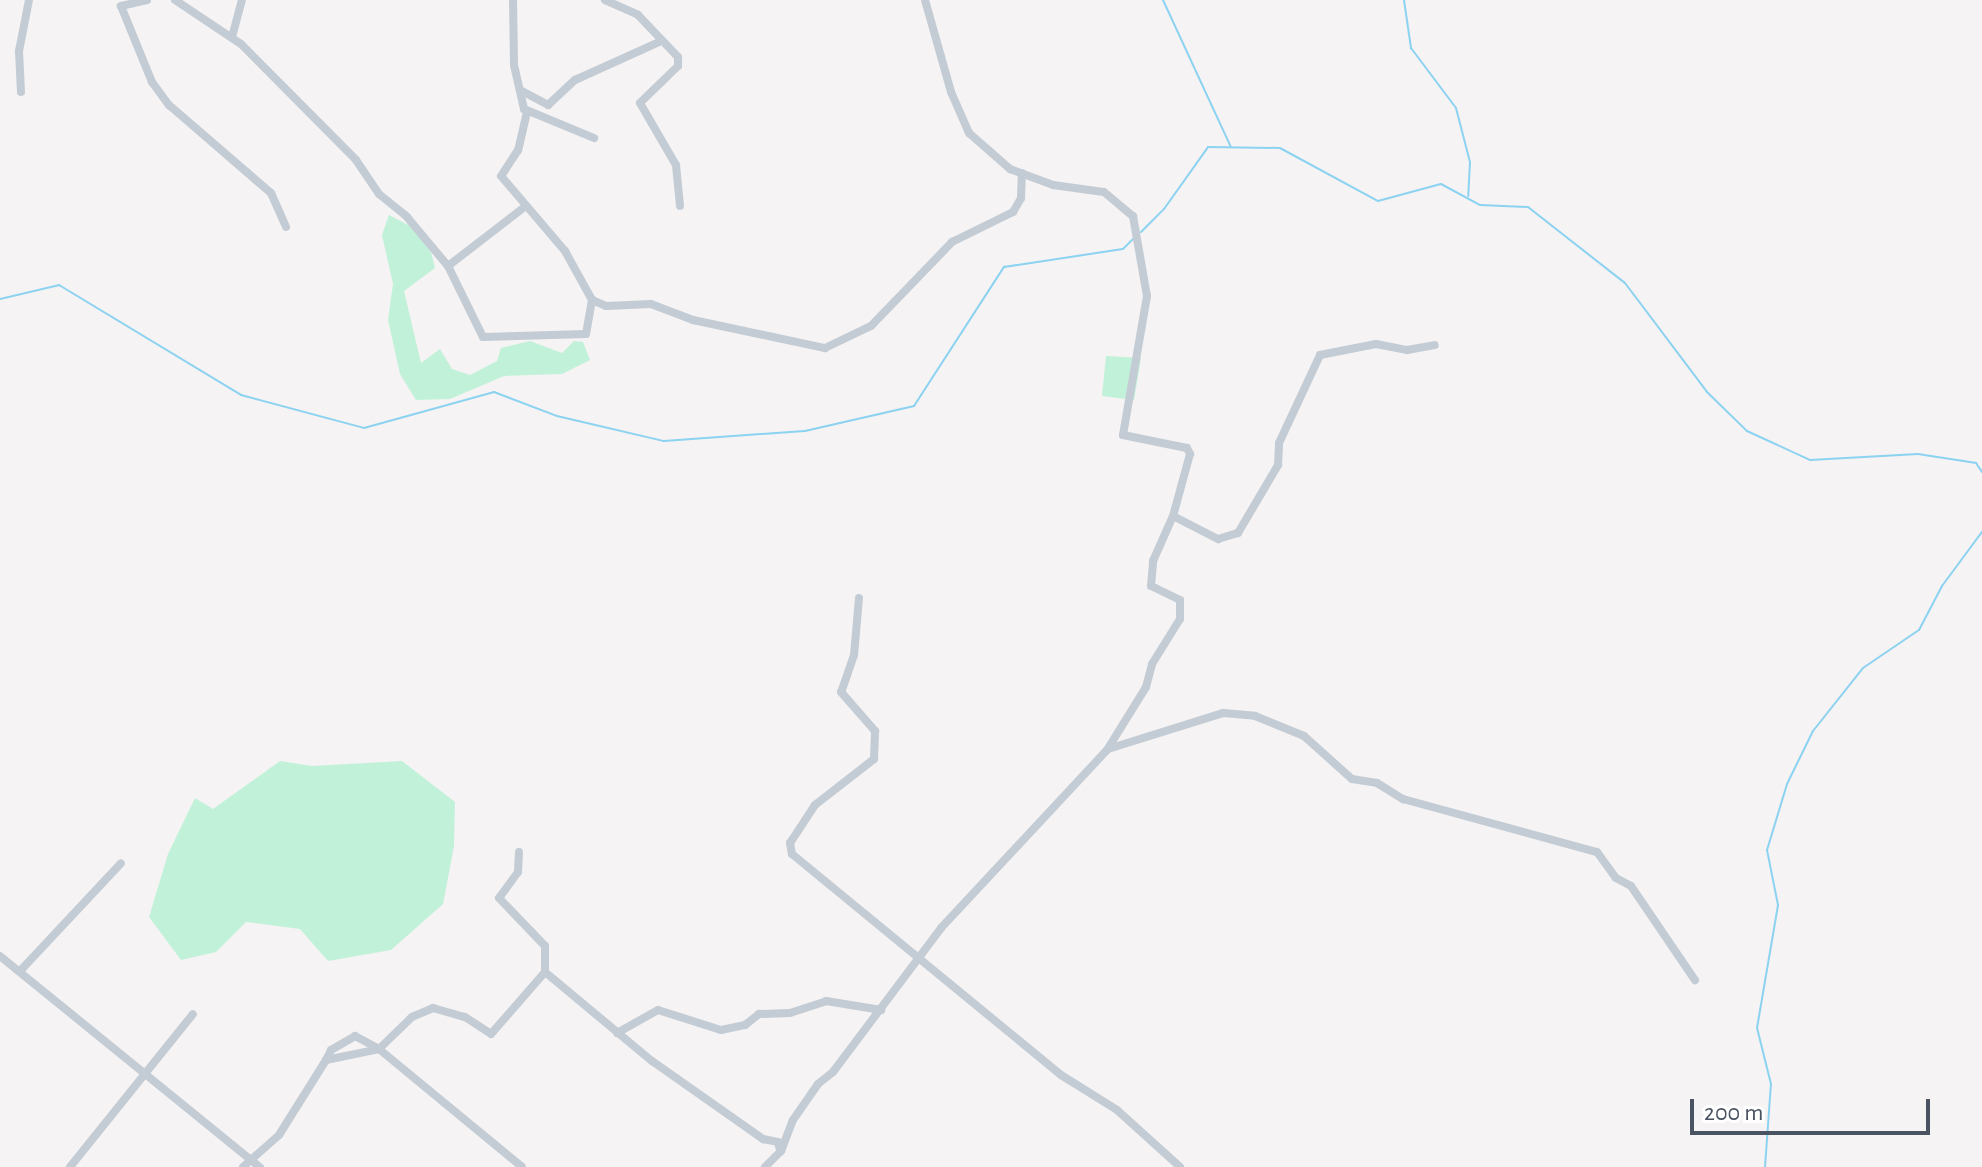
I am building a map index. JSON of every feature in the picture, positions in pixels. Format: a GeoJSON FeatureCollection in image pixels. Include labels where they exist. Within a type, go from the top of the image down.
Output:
{"type":"FeatureCollection","features":[{"type":"Feature","properties":{"kind":"street"},"geometry":{"type":"LineString","coordinates":[[21,92],[19,51],[29,0]]}},
{"type":"Feature","properties":{"kind":"street"},"geometry":{"type":"LineString","coordinates":[[147,0],[121,6],[152,82],[169,105],[243,163],[271,193],[286,227]]}},
{"type":"Feature","properties":{"kind":"street"},"geometry":{"type":"LineString","coordinates":[[175,0],[232,37],[356,160],[379,194],[407,217],[448,266],[483,337],[586,334],[592,300]]}},
{"type":"Feature","properties":{"kind":"street"},"geometry":{"type":"LineString","coordinates":[[232,37],[242,0]]}},
{"type":"Feature","properties":{"kind":"street"},"geometry":{"type":"LineString","coordinates":[[513,0],[517,87],[527,112],[518,150],[501,176],[565,251],[592,300],[606,306],[651,304],[693,320],[825,348],[871,326],[952,242],[1013,212],[1021,198],[1022,173]]}},
{"type":"Feature","properties":{"kind":"street"},"geometry":{"type":"LineString","coordinates":[[605,0],[638,15],[659,42],[673,47],[678,66],[640,103],[676,165],[680,206]]}},
{"type":"Feature","properties":{"kind":"street"},"geometry":{"type":"LineString","coordinates":[[765,1167],[781,1151],[793,1120],[818,1084],[833,1072],[919,961],[1029,828],[1107,750],[1180,619],[1180,600],[1151,586],[1153,561],[1173,516],[1190,454],[1187,448],[1123,435],[1147,296],[1133,216],[1104,192],[1053,185],[1010,169],[969,133],[951,92],[925,0]]}},
{"type":"Feature","properties":{"kind":"street"},"geometry":{"type":"LineString","coordinates":[[517,87],[528,99],[548,105],[575,80],[659,42]]}},
{"type":"Feature","properties":{"kind":"street"},"geometry":{"type":"LineString","coordinates":[[527,112],[594,138]]}},
{"type":"Feature","properties":{"kind":"street"},"geometry":{"type":"LineString","coordinates":[[448,266],[526,206]]}},
{"type":"Feature","properties":{"kind":"street"},"geometry":{"type":"LineString","coordinates":[[1173,516],[1218,539],[1238,533],[1278,465],[1279,443],[1320,355],[1376,344],[1407,350],[1435,345]]}},
{"type":"Feature","properties":{"kind":"street"},"geometry":{"type":"LineString","coordinates":[[859,598],[854,655],[842,676],[841,692],[875,731],[874,759],[815,805],[790,843],[792,854],[919,961],[1086,1094],[1108,1103],[1180,1167]]}},
{"type":"Feature","properties":{"kind":"street"},"geometry":{"type":"LineString","coordinates":[[1107,750],[1223,713],[1255,716],[1304,736],[1352,779],[1377,783],[1403,799],[1597,852],[1616,878],[1631,886],[1695,980]]}},
{"type":"Feature","properties":{"kind":"street"},"geometry":{"type":"LineString","coordinates":[[326,1060],[379,1049],[412,1017],[433,1008],[465,1017],[491,1034],[545,972],[545,946],[499,898],[518,872],[519,852]]}},
{"type":"Feature","properties":{"kind":"street"},"geometry":{"type":"LineString","coordinates":[[21,970],[121,863]]}},
{"type":"Feature","properties":{"kind":"street"},"geometry":{"type":"LineString","coordinates":[[0,956],[21,970],[58,1004],[98,1031],[142,1075],[260,1167]]}},
{"type":"Feature","properties":{"kind":"street"},"geometry":{"type":"LineString","coordinates":[[545,972],[617,1033],[763,1139],[778,1142],[781,1151]]}},
{"type":"Feature","properties":{"kind":"street"},"geometry":{"type":"LineString","coordinates":[[617,1033],[658,1010],[721,1030],[745,1025],[759,1014],[790,1013],[826,1001],[881,1010]]}},
{"type":"Feature","properties":{"kind":"street"},"geometry":{"type":"LineString","coordinates":[[70,1167],[132,1095],[142,1075],[193,1014]]}},
{"type":"Feature","properties":{"kind":"street"},"geometry":{"type":"LineString","coordinates":[[243,1167],[279,1135],[331,1050],[355,1036],[379,1049],[522,1167]]}},
{"type":"Feature","properties":{"kind":"green space"},"geometry":{"type":"Polygon","coordinates":[[[389,215],[412,227],[431,252],[435,268],[404,291],[421,363],[440,349],[452,369],[470,375],[497,361],[501,348],[530,341],[562,353],[574,341],[583,342],[590,360],[562,374],[504,376],[450,399],[416,400],[400,374],[388,320],[393,284],[382,235],[389,215]]]}},
{"type":"Feature","properties":{"kind":"green space"},"geometry":{"type":"Polygon","coordinates":[[[1106,356],[1141,358],[1134,400],[1102,396],[1106,356]]]}},
{"type":"Feature","properties":{"kind":"green space"},"geometry":{"type":"Polygon","coordinates":[[[280,761],[312,766],[402,761],[455,802],[454,846],[443,904],[391,950],[328,961],[300,929],[246,922],[216,952],[181,960],[149,917],[168,854],[195,798],[213,809],[280,761]]]}},
{"type":"Feature","properties":{"kind":"waterway"},"geometry":{"type":"LineString","coordinates":[[1163,0],[1231,147]]}},
{"type":"Feature","properties":{"kind":"waterway"},"geometry":{"type":"LineString","coordinates":[[1404,0],[1411,48],[1456,108],[1470,162],[1468,196]]}},
{"type":"Feature","properties":{"kind":"waterway"},"geometry":{"type":"LineString","coordinates":[[1141,232],[1164,209],[1208,147],[1280,148],[1378,201],[1441,184],[1480,205],[1528,207],[1625,283],[1707,392],[1747,431],[1810,460],[1918,454],[1976,463],[1982,472]]}},
{"type":"Feature","properties":{"kind":"waterway"},"geometry":{"type":"LineString","coordinates":[[0,299],[59,285],[241,395],[364,428],[494,392],[557,416],[664,441],[805,431],[914,406],[1004,267],[1123,249],[1133,239]]}},
{"type":"Feature","properties":{"kind":"waterway"},"geometry":{"type":"LineString","coordinates":[[1765,1167],[1771,1084],[1757,1028],[1778,905],[1767,850],[1787,784],[1813,731],[1863,668],[1919,630],[1942,586],[1982,532]]}}]}
